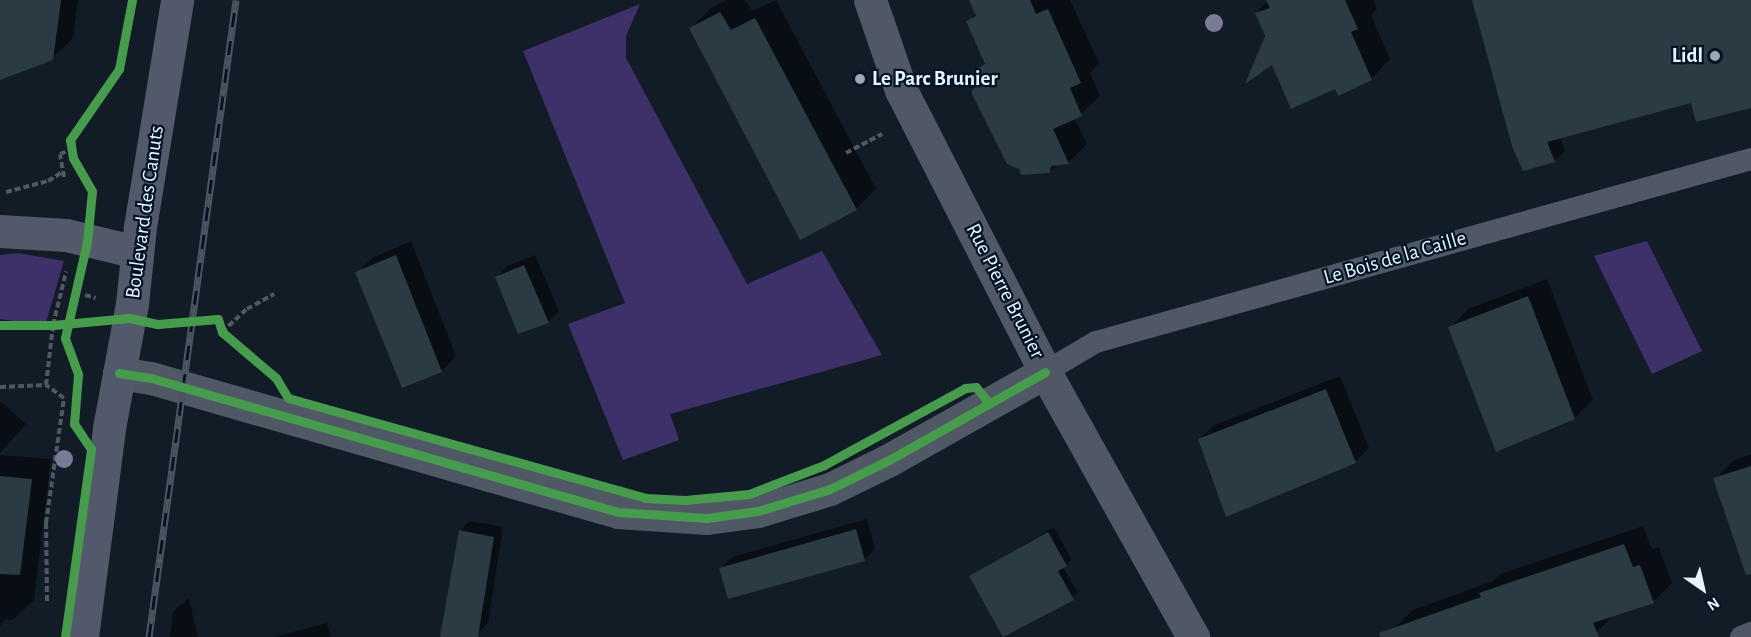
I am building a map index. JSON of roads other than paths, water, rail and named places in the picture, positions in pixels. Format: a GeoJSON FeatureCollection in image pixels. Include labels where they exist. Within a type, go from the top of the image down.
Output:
{"type":"FeatureCollection","features":[{"type":"Feature","properties":{"kind":"main road","name":"Boulevard des Canuts"},"geometry":{"type":"LineString","coordinates":[[82,637],[119,372],[177,0]]}},
{"type":"Feature","properties":{"kind":"main road"},"geometry":{"type":"LineString","coordinates":[[0,231],[66,235],[138,252]]}},
{"type":"Feature","properties":{"kind":"street","name":"Rue Pierre Brunier"},"geometry":{"type":"LineString","coordinates":[[870,0],[901,90],[1045,372],[1193,637]]}},
{"type":"Feature","properties":{"kind":"street"},"geometry":{"type":"LineString","coordinates":[[119,372],[152,378],[608,509],[707,518],[758,512],[830,489],[889,460],[1045,372]]}},
{"type":"Feature","properties":{"kind":"lane","name":"Le Bois de la Caille"},"geometry":{"type":"LineString","coordinates":[[1045,372],[1096,342],[1751,159]]}},
{"type":"Feature","properties":{"kind":"lane"},"geometry":{"type":"LineString","coordinates":[[1741,637],[1751,633]]}},
{"type":"Feature","properties":{"kind":"railway"},"geometry":{"type":"LineString","coordinates":[[149,637],[236,0]]}},
{"type":"Feature","properties":{"kind":"place","name":"Lidl"},"geometry":{"type":"Point","coordinates":[1715,56]}},
{"type":"Feature","properties":{"kind":"place","name":"Le Parc Brunier"},"geometry":{"type":"Point","coordinates":[860,79]}}]}
